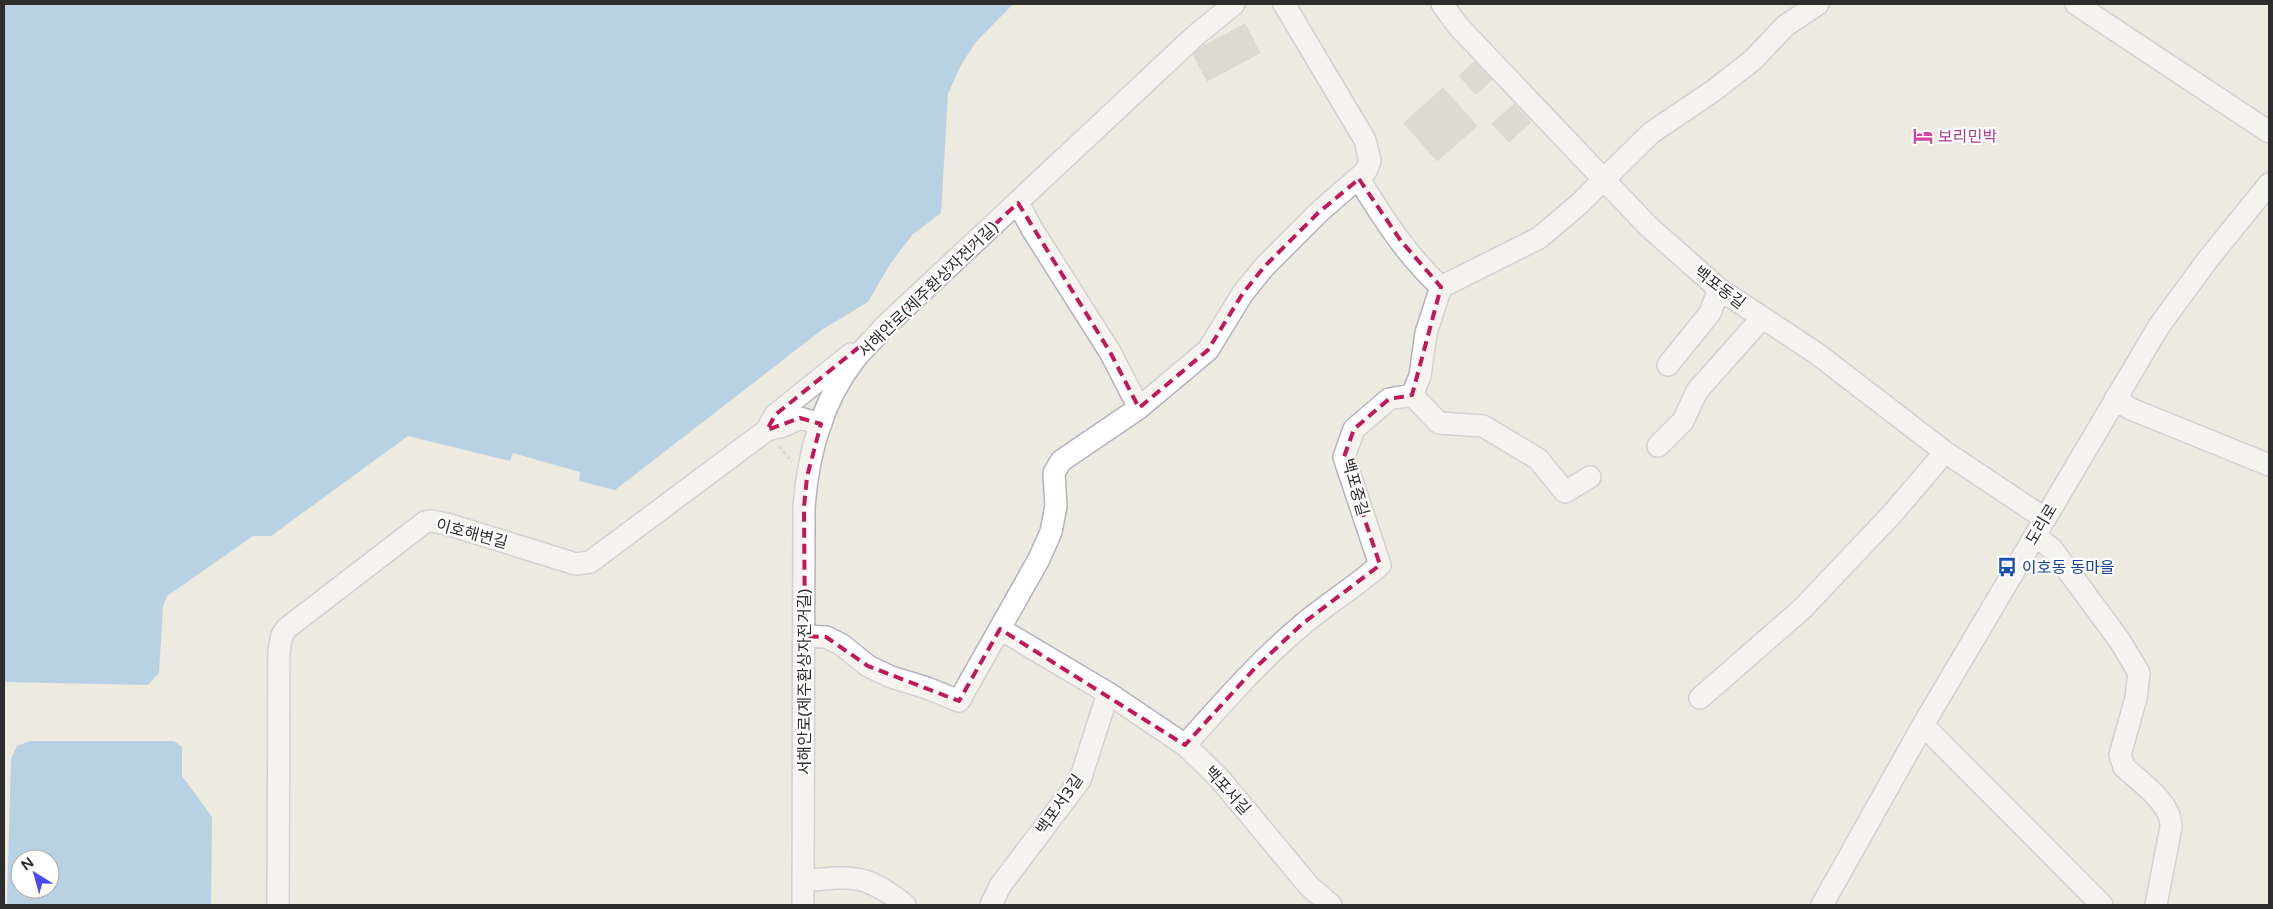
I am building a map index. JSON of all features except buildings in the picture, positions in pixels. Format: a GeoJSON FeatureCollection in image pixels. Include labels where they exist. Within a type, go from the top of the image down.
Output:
{"type":"FeatureCollection","features":[{"type":"Feature","properties":{"kind":"street","name":"서해안로(제주환상자전거길)"},"geometry":{"type":"LineString","coordinates":[[804,905],[806,636],[804,507],[808,469],[821,424],[841,380],[855,359],[884,327],[1196,35],[1234,4]]}},
{"type":"Feature","properties":{"kind":"street"},"geometry":{"type":"LineString","coordinates":[[806,636],[826,637],[842,645],[868,666],[891,677],[927,688],[959,701],[1039,559],[1051,532],[1055,518],[1054,474],[1056,467],[1085,443],[1139,408],[1203,356],[1218,337],[1243,293],[1265,266],[1318,213],[1366,171],[1370,160],[1365,140],[1284,4]]}},
{"type":"Feature","properties":{"kind":"street","name":"백포동길"},"geometry":{"type":"LineString","coordinates":[[1442,4],[1458,26],[1648,226],[1719,289],[1816,353],[2039,526],[2052,549],[2120,641],[2138,673],[2137,693],[2124,735],[2120,760],[2124,767],[2164,806],[2170,815],[2171,827],[2156,905]]}},
{"type":"Feature","properties":{"kind":"street"},"geometry":{"type":"LineString","coordinates":[[1590,477],[1565,492],[1538,459],[1483,426],[1439,422],[1412,395],[1420,376],[1426,333],[1441,287],[1539,238],[1578,206],[1651,133],[1720,86],[1753,60],[1785,26],[1818,4]]}},
{"type":"Feature","properties":{"kind":"street"},"geometry":{"type":"LineString","coordinates":[[2076,4],[2269,132]]}},
{"type":"Feature","properties":{"kind":"street"},"geometry":{"type":"LineString","coordinates":[[1359,179],[1375,206],[1401,241],[1441,287]]}},
{"type":"Feature","properties":{"kind":"street","name":"도리로"},"geometry":{"type":"LineString","coordinates":[[1822,905],[1923,725],[2159,326],[2181,295],[2269,184]]}},
{"type":"Feature","properties":{"kind":"street"},"geometry":{"type":"LineString","coordinates":[[1018,202],[1032,229],[1110,352],[1139,408]]}},
{"type":"Feature","properties":{"kind":"street"},"geometry":{"type":"LineString","coordinates":[[1668,365],[1710,313],[1719,289]]}},
{"type":"Feature","properties":{"kind":"street"},"geometry":{"type":"LineString","coordinates":[[1658,446],[1683,421],[1697,391],[1762,318]]}},
{"type":"Feature","properties":{"kind":"street","name":"이호해변길"},"geometry":{"type":"LineString","coordinates":[[278,905],[279,651],[282,635],[287,628],[417,526],[425,522],[432,521],[448,524],[576,564],[590,562],[767,430],[775,415],[884,327]]}},
{"type":"Feature","properties":{"kind":"street","name":"백포중길"},"geometry":{"type":"LineString","coordinates":[[1184,745],[1255,668],[1302,624],[1353,588],[1380,565],[1344,457],[1354,429],[1388,399],[1412,395]]}},
{"type":"Feature","properties":{"kind":"street"},"geometry":{"type":"LineString","coordinates":[[2116,399],[2131,410],[2269,465]]}},
{"type":"Feature","properties":{"kind":"street"},"geometry":{"type":"LineString","coordinates":[[767,430],[783,426],[800,418],[821,424]]}},
{"type":"Feature","properties":{"kind":"street"},"geometry":{"type":"LineString","coordinates":[[1700,698],[1802,609],[1894,513],[1945,452]]}},
{"type":"Feature","properties":{"kind":"street","name":"백포서길"},"geometry":{"type":"LineString","coordinates":[[1000,629],[1108,693],[1184,745],[1220,779],[1309,886],[1331,905]]}},
{"type":"Feature","properties":{"kind":"street","name":"백포서3길"},"geometry":{"type":"LineString","coordinates":[[991,905],[1000,886],[1080,780],[1108,693]]}},
{"type":"Feature","properties":{"kind":"street"},"geometry":{"type":"LineString","coordinates":[[1923,725],[2102,905]]}},
{"type":"Feature","properties":{"kind":"street"},"geometry":{"type":"LineString","coordinates":[[804,880],[844,877],[870,881],[904,905]]}},
{"type":"Feature","properties":{"kind":"highlighted area"},"geometry":{"type":"Polygon","coordinates":[[[1359,179],[1401,241],[1441,287],[1412,395],[1389,399],[1354,429],[1344,457],[1380,565],[1302,624],[1255,668],[1185,745],[1000,629],[959,701],[868,666],[826,637],[805,636],[804,507],[807,477],[821,424],[800,418],[767,430],[775,415],[884,327],[1018,203],[1110,352],[1139,408],[1208,350],[1243,293],[1265,266],[1318,213],[1359,179]]]}},
{"type":"Feature","properties":{"kind":"water"},"geometry":{"type":"Polygon","coordinates":[[[4,4],[1013,4],[976,42],[961,65],[948,94],[941,213],[913,234],[890,264],[868,302],[823,329],[615,490],[579,481],[580,472],[513,453],[510,461],[408,436],[271,536],[253,536],[167,596],[163,607],[159,673],[148,685],[4,682],[4,4]]]}},
{"type":"Feature","properties":{"kind":"water"},"geometry":{"type":"Polygon","coordinates":[[[30,741],[174,741],[182,747],[182,776],[212,817],[211,905],[7,905],[11,759],[17,746],[30,741]]]}},
{"type":"Feature","properties":{"kind":"place","name":"보리민박"},"geometry":{"type":"Point","coordinates":[1923,136]}},
{"type":"Feature","properties":{"kind":"place","name":"이호동 동마을"},"geometry":{"type":"Point","coordinates":[2007,567]}}]}
